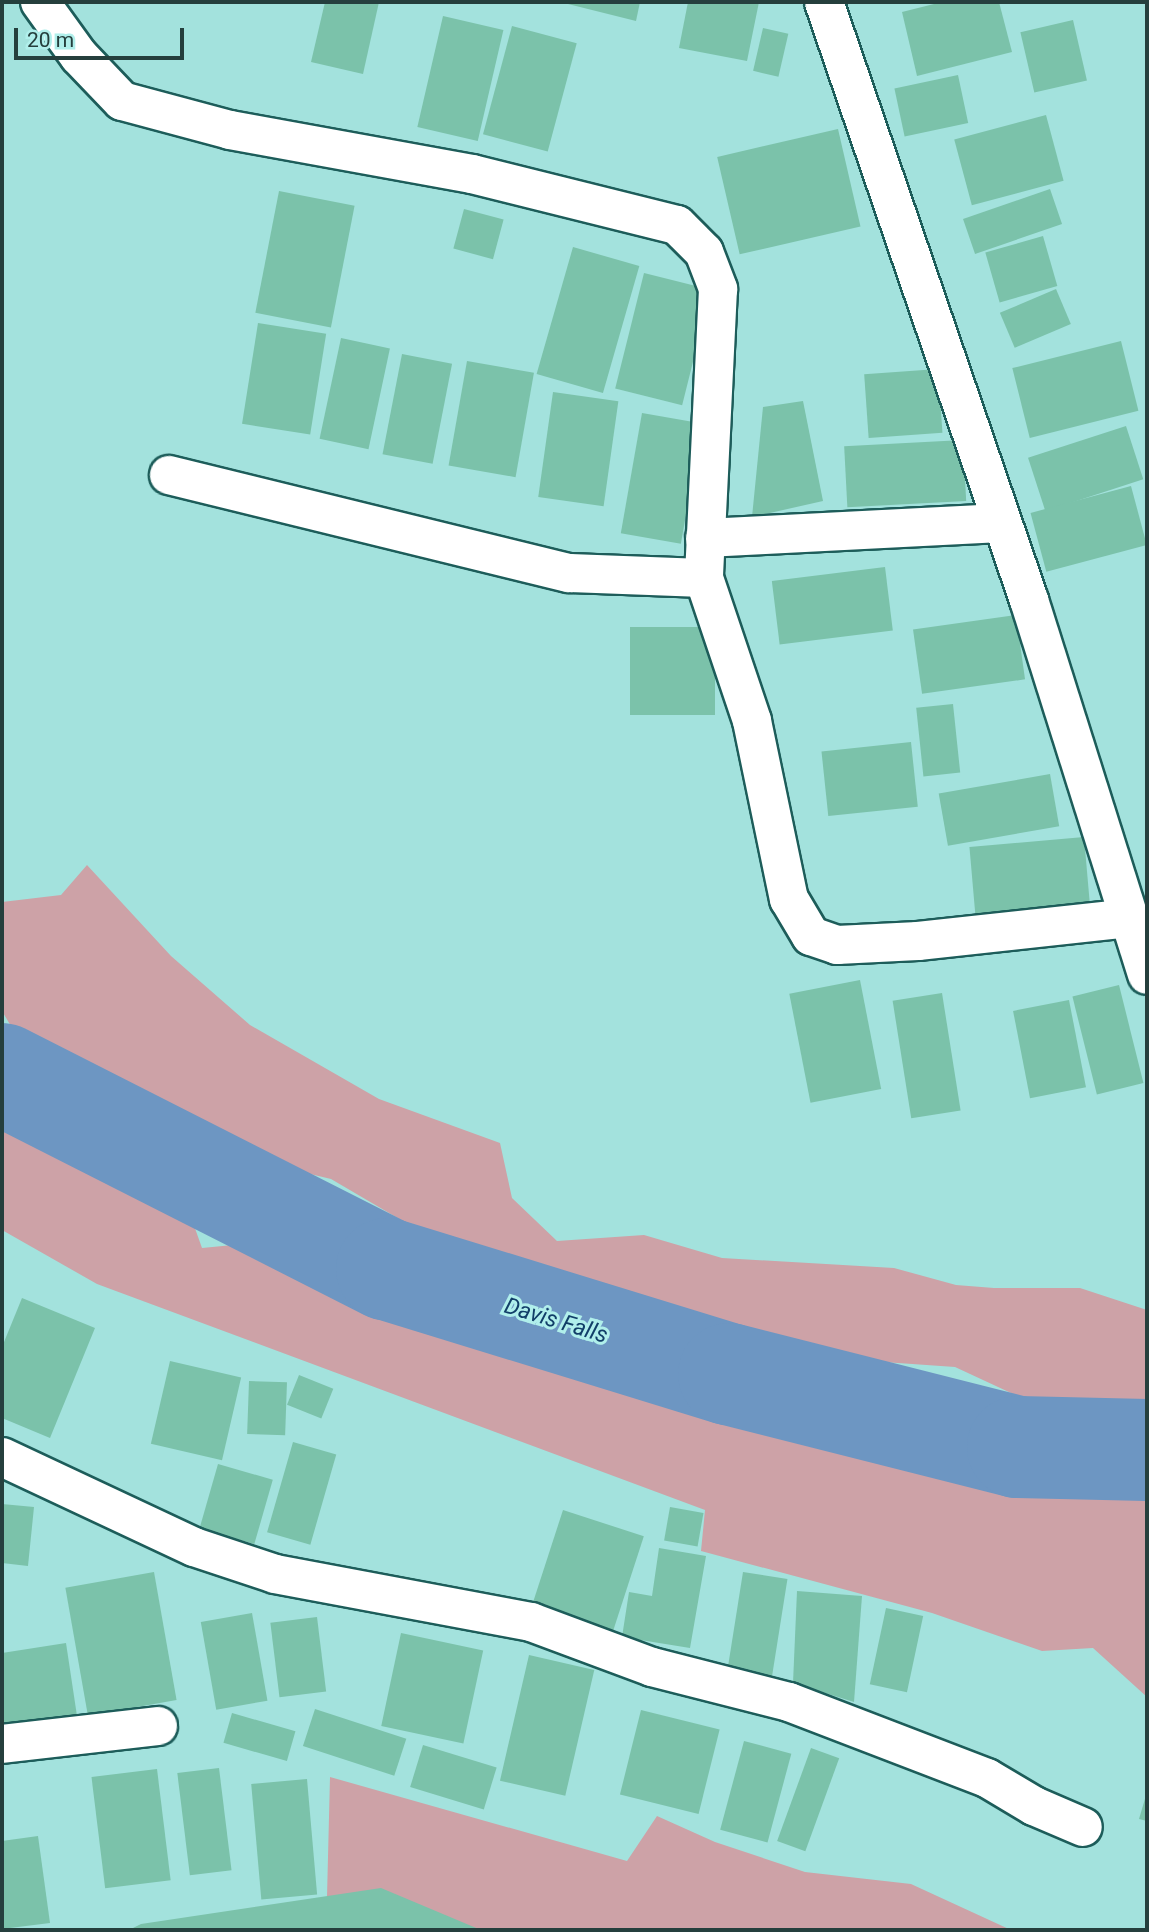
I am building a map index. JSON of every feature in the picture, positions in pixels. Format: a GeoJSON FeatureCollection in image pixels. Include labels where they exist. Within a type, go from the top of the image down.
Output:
{"type":"FeatureCollection","features":[{"type":"Feature","properties":{"kind":"street"},"geometry":{"type":"LineString","coordinates":[[40,2],[79,56],[122,101],[230,130],[472,174],[677,226],[704,252],[718,289],[704,578],[752,721],[789,899],[811,936],[837,945],[918,941],[1129,918]]}},
{"type":"Feature","properties":{"kind":"street"},"geometry":{"type":"LineString","coordinates":[[824,2],[1002,523],[1147,975]]}},
{"type":"Feature","properties":{"kind":"street"},"geometry":{"type":"LineString","coordinates":[[169,475],[569,573],[704,578]]}},
{"type":"Feature","properties":{"kind":"street"},"geometry":{"type":"LineString","coordinates":[[705,538],[807,530],[1002,523]]}},
{"type":"Feature","properties":{"kind":"street"},"geometry":{"type":"LineString","coordinates":[[2,1457],[194,1548],[275,1574],[531,1622],[652,1667],[789,1702],[987,1778],[1034,1806],[1083,1827]]}},
{"type":"Feature","properties":{"kind":"street"},"geometry":{"type":"LineString","coordinates":[[2,1744],[158,1726]]}},
{"type":"Feature","properties":{"kind":"shaded area"},"geometry":{"type":"Polygon","coordinates":[[[87,865],[171,956],[250,1025],[379,1099],[500,1143],[512,1198],[557,1241],[644,1235],[722,1258],[894,1268],[956,1285],[1080,1288],[1147,1310],[1147,1403],[1026,1400],[955,1367],[798,1356],[690,1330],[662,1309],[466,1282],[401,1220],[331,1179],[223,1153],[93,1111],[24,1048],[2,1011],[2,902],[61,895],[87,865]]]}},
{"type":"Feature","properties":{"kind":"shaded area"},"geometry":{"type":"Polygon","coordinates":[[[2,1113],[14,1123],[181,1189],[202,1248],[233,1245],[286,1229],[337,1267],[386,1286],[425,1312],[554,1336],[609,1367],[711,1381],[756,1417],[817,1443],[980,1483],[1147,1487],[1147,1697],[1093,1648],[1042,1651],[932,1613],[701,1551],[705,1510],[97,1284],[2,1230],[2,1113]]]}},
{"type":"Feature","properties":{"kind":"shaded area"},"geometry":{"type":"Polygon","coordinates":[[[330,1777],[627,1861],[657,1816],[715,1842],[805,1872],[911,1884],[1011,1930],[483,1930],[327,1897],[330,1777]]]}},
{"type":"Feature","properties":{"kind":"building"},"geometry":{"type":"Polygon","coordinates":[[[325,2],[379,2],[363,74],[311,62],[325,2]]]}},
{"type":"Feature","properties":{"kind":"building"},"geometry":{"type":"Polygon","coordinates":[[[560,2],[640,2],[636,21],[560,2]]]}},
{"type":"Feature","properties":{"kind":"building"},"geometry":{"type":"Polygon","coordinates":[[[688,2],[759,2],[747,61],[679,48],[688,2]]]}},
{"type":"Feature","properties":{"kind":"building"},"geometry":{"type":"Polygon","coordinates":[[[942,2],[999,2],[1012,52],[917,76],[902,12],[942,2]]]}},
{"type":"Feature","properties":{"kind":"building"},"geometry":{"type":"Polygon","coordinates":[[[443,16],[503,30],[478,141],[417,127],[443,16]]]}},
{"type":"Feature","properties":{"kind":"building"},"geometry":{"type":"Polygon","coordinates":[[[1073,20],[1087,80],[1034,93],[1020,32],[1073,20]]]}},
{"type":"Feature","properties":{"kind":"building"},"geometry":{"type":"Polygon","coordinates":[[[512,26],[577,43],[548,152],[483,134],[512,26]]]}},
{"type":"Feature","properties":{"kind":"building"},"geometry":{"type":"Polygon","coordinates":[[[763,28],[788,34],[778,77],[753,71],[763,28]]]}},
{"type":"Feature","properties":{"kind":"building"},"geometry":{"type":"Polygon","coordinates":[[[958,75],[968,123],[905,136],[894,89],[958,75]]]}},
{"type":"Feature","properties":{"kind":"building"},"geometry":{"type":"Polygon","coordinates":[[[1046,115],[1064,181],[972,205],[954,140],[1046,115]]]}},
{"type":"Feature","properties":{"kind":"building"},"geometry":{"type":"Polygon","coordinates":[[[838,129],[860,226],[740,254],[717,157],[838,129]]]}},
{"type":"Feature","properties":{"kind":"building"},"geometry":{"type":"Polygon","coordinates":[[[1050,189],[1062,224],[975,254],[963,219],[1050,189]]]}},
{"type":"Feature","properties":{"kind":"building"},"geometry":{"type":"Polygon","coordinates":[[[279,191],[355,206],[331,327],[255,313],[279,191]]]}},
{"type":"Feature","properties":{"kind":"building"},"geometry":{"type":"Polygon","coordinates":[[[464,209],[504,220],[493,259],[453,249],[464,209]]]}},
{"type":"Feature","properties":{"kind":"building"},"geometry":{"type":"Polygon","coordinates":[[[1043,236],[1057,286],[1000,303],[985,253],[1043,236]]]}},
{"type":"Feature","properties":{"kind":"building"},"geometry":{"type":"Polygon","coordinates":[[[573,247],[639,266],[603,393],[537,374],[573,247]]]}},
{"type":"Feature","properties":{"kind":"building"},"geometry":{"type":"Polygon","coordinates":[[[644,273],[711,290],[682,405],[615,388],[644,273]]]}},
{"type":"Feature","properties":{"kind":"building"},"geometry":{"type":"Polygon","coordinates":[[[1056,289],[1071,324],[1015,348],[1000,313],[1056,289]]]}},
{"type":"Feature","properties":{"kind":"building"},"geometry":{"type":"Polygon","coordinates":[[[258,323],[326,334],[310,435],[242,424],[258,323]]]}},
{"type":"Feature","properties":{"kind":"building"},"geometry":{"type":"Polygon","coordinates":[[[341,338],[390,348],[368,449],[320,439],[341,338]]]}},
{"type":"Feature","properties":{"kind":"building"},"geometry":{"type":"Polygon","coordinates":[[[1121,341],[1138,411],[1030,438],[1012,368],[1121,341]]]}},
{"type":"Feature","properties":{"kind":"building"},"geometry":{"type":"Polygon","coordinates":[[[402,354],[452,364],[433,464],[383,454],[402,354]]]}},
{"type":"Feature","properties":{"kind":"building"},"geometry":{"type":"Polygon","coordinates":[[[467,361],[534,373],[516,477],[449,465],[467,361]]]}},
{"type":"Feature","properties":{"kind":"building"},"geometry":{"type":"Polygon","coordinates":[[[938,369],[942,433],[869,438],[864,374],[938,369]]]}},
{"type":"Feature","properties":{"kind":"building"},"geometry":{"type":"Polygon","coordinates":[[[553,392],[618,401],[604,506],[538,497],[553,392]]]}},
{"type":"Feature","properties":{"kind":"building"},"geometry":{"type":"Polygon","coordinates":[[[803,401],[823,501],[752,517],[763,407],[803,401]]]}},
{"type":"Feature","properties":{"kind":"building"},"geometry":{"type":"Polygon","coordinates":[[[642,413],[702,424],[681,544],[621,533],[642,413]]]}},
{"type":"Feature","properties":{"kind":"building"},"geometry":{"type":"Polygon","coordinates":[[[1126,426],[1143,479],[1045,511],[1028,458],[1126,426]]]}},
{"type":"Feature","properties":{"kind":"building"},"geometry":{"type":"Polygon","coordinates":[[[963,440],[966,501],[847,507],[844,446],[963,440]]]}},
{"type":"Feature","properties":{"kind":"building"},"geometry":{"type":"Polygon","coordinates":[[[1131,486],[1147,545],[1046,572],[1031,513],[1131,486]]]}},
{"type":"Feature","properties":{"kind":"building"},"geometry":{"type":"Polygon","coordinates":[[[885,567],[893,631],[780,644],[772,581],[885,567]]]}},
{"type":"Feature","properties":{"kind":"building"},"geometry":{"type":"Polygon","coordinates":[[[1016,615],[1025,679],[922,694],[913,629],[1016,615]]]}},
{"type":"Feature","properties":{"kind":"building"},"geometry":{"type":"Polygon","coordinates":[[[630,627],[715,627],[715,715],[630,715],[630,627]]]}},
{"type":"Feature","properties":{"kind":"building"},"geometry":{"type":"Polygon","coordinates":[[[953,704],[960,773],[923,776],[916,708],[953,704]]]}},
{"type":"Feature","properties":{"kind":"building"},"geometry":{"type":"Polygon","coordinates":[[[911,742],[918,807],[828,816],[821,751],[911,742]]]}},
{"type":"Feature","properties":{"kind":"building"},"geometry":{"type":"Polygon","coordinates":[[[1050,774],[1059,826],[948,846],[939,794],[1050,774]]]}},
{"type":"Feature","properties":{"kind":"building"},"geometry":{"type":"Polygon","coordinates":[[[1084,837],[1090,909],[976,919],[969,847],[1084,837]]]}},
{"type":"Feature","properties":{"kind":"building"},"geometry":{"type":"Polygon","coordinates":[[[860,980],[881,1089],[811,1103],[789,994],[860,980]]]}},
{"type":"Feature","properties":{"kind":"building"},"geometry":{"type":"Polygon","coordinates":[[[1119,985],[1143,1083],[1097,1095],[1072,997],[1119,985]]]}},
{"type":"Feature","properties":{"kind":"building"},"geometry":{"type":"Polygon","coordinates":[[[942,993],[961,1111],[911,1118],[893,1001],[942,993]]]}},
{"type":"Feature","properties":{"kind":"building"},"geometry":{"type":"Polygon","coordinates":[[[1069,1000],[1086,1087],[1030,1098],[1013,1011],[1069,1000]]]}},
{"type":"Feature","properties":{"kind":"building"},"geometry":{"type":"Polygon","coordinates":[[[22,1298],[95,1328],[50,1438],[2,1418],[2,1347],[22,1298]]]}},
{"type":"Feature","properties":{"kind":"building"},"geometry":{"type":"Polygon","coordinates":[[[170,1361],[241,1377],[222,1460],[151,1444],[170,1361]]]}},
{"type":"Feature","properties":{"kind":"building"},"geometry":{"type":"Polygon","coordinates":[[[299,1375],[333,1389],[321,1419],[287,1405],[299,1375]]]}},
{"type":"Feature","properties":{"kind":"building"},"geometry":{"type":"Polygon","coordinates":[[[249,1381],[287,1382],[285,1435],[247,1434],[249,1381]]]}},
{"type":"Feature","properties":{"kind":"building"},"geometry":{"type":"Polygon","coordinates":[[[293,1442],[336,1454],[310,1545],[267,1532],[293,1442]]]}},
{"type":"Feature","properties":{"kind":"building"},"geometry":{"type":"Polygon","coordinates":[[[218,1464],[273,1480],[254,1544],[200,1528],[218,1464]]]}},
{"type":"Feature","properties":{"kind":"building"},"geometry":{"type":"Polygon","coordinates":[[[2,1504],[34,1507],[28,1566],[2,1563],[2,1504]]]}},
{"type":"Feature","properties":{"kind":"building"},"geometry":{"type":"Polygon","coordinates":[[[670,1507],[703,1513],[698,1546],[664,1540],[670,1507]]]}},
{"type":"Feature","properties":{"kind":"building"},"geometry":{"type":"Polygon","coordinates":[[[563,1510],[644,1536],[612,1634],[531,1608],[563,1510]]]}},
{"type":"Feature","properties":{"kind":"building"},"geometry":{"type":"Polygon","coordinates":[[[659,1548],[706,1556],[690,1648],[622,1637],[629,1592],[652,1596],[659,1548]]]}},
{"type":"Feature","properties":{"kind":"building"},"geometry":{"type":"Polygon","coordinates":[[[154,1572],[177,1700],[88,1716],[65,1588],[154,1572]]]}},
{"type":"Feature","properties":{"kind":"building"},"geometry":{"type":"Polygon","coordinates":[[[743,1572],[787,1579],[772,1676],[728,1669],[743,1572]]]}},
{"type":"Feature","properties":{"kind":"building"},"geometry":{"type":"Polygon","coordinates":[[[797,1591],[862,1596],[854,1702],[793,1683],[797,1591]]]}},
{"type":"Feature","properties":{"kind":"building"},"geometry":{"type":"Polygon","coordinates":[[[886,1608],[923,1616],[907,1692],[870,1684],[886,1608]]]}},
{"type":"Feature","properties":{"kind":"building"},"geometry":{"type":"Polygon","coordinates":[[[252,1613],[267,1701],[216,1710],[201,1622],[252,1613]]]}},
{"type":"Feature","properties":{"kind":"building"},"geometry":{"type":"Polygon","coordinates":[[[317,1617],[326,1691],[279,1697],[270,1623],[317,1617]]]}},
{"type":"Feature","properties":{"kind":"building"},"geometry":{"type":"Polygon","coordinates":[[[401,1633],[483,1650],[463,1743],[381,1726],[401,1633]]]}},
{"type":"Feature","properties":{"kind":"building"},"geometry":{"type":"Polygon","coordinates":[[[66,1643],[77,1716],[2,1727],[2,1653],[66,1643]]]}},
{"type":"Feature","properties":{"kind":"building"},"geometry":{"type":"Polygon","coordinates":[[[529,1655],[594,1670],[565,1796],[500,1781],[529,1655]]]}},
{"type":"Feature","properties":{"kind":"building"},"geometry":{"type":"Polygon","coordinates":[[[315,1709],[406,1739],[394,1776],[303,1746],[315,1709]]]}},
{"type":"Feature","properties":{"kind":"building"},"geometry":{"type":"Polygon","coordinates":[[[641,1710],[720,1730],[699,1814],[620,1794],[641,1710]]]}},
{"type":"Feature","properties":{"kind":"building"},"geometry":{"type":"Polygon","coordinates":[[[232,1713],[295,1731],[287,1761],[223,1743],[232,1713]]]}},
{"type":"Feature","properties":{"kind":"building"},"geometry":{"type":"Polygon","coordinates":[[[744,1741],[791,1754],[768,1843],[720,1830],[744,1741]]]}},
{"type":"Feature","properties":{"kind":"building"},"geometry":{"type":"Polygon","coordinates":[[[423,1745],[497,1768],[484,1810],[410,1787],[423,1745]]]}},
{"type":"Feature","properties":{"kind":"building"},"geometry":{"type":"Polygon","coordinates":[[[811,1748],[839,1758],[805,1851],[777,1841],[811,1748]]]}},
{"type":"Feature","properties":{"kind":"building"},"geometry":{"type":"Polygon","coordinates":[[[219,1768],[232,1870],[190,1875],[177,1773],[219,1768]]]}},
{"type":"Feature","properties":{"kind":"building"},"geometry":{"type":"Polygon","coordinates":[[[157,1769],[171,1880],[105,1888],[91,1777],[157,1769]]]}},
{"type":"Feature","properties":{"kind":"building"},"geometry":{"type":"Polygon","coordinates":[[[307,1779],[317,1895],[261,1899],[251,1784],[307,1779]]]}},
{"type":"Feature","properties":{"kind":"building"},"geometry":{"type":"Polygon","coordinates":[[[1147,1792],[1147,1821],[1139,1819],[1147,1792]]]}},
{"type":"Feature","properties":{"kind":"building"},"geometry":{"type":"Polygon","coordinates":[[[38,1836],[50,1923],[2,1929],[2,1841],[38,1836]]]}},
{"type":"Feature","properties":{"kind":"building"},"geometry":{"type":"Polygon","coordinates":[[[381,1888],[481,1930],[129,1930],[141,1924],[381,1888]]]}},
{"type":"Feature","properties":{"kind":"waterway","name":"Davis Falls"},"geometry":{"type":"LineString","coordinates":[[2,1074],[387,1269],[729,1374],[1018,1447],[1147,1450]]}}]}
